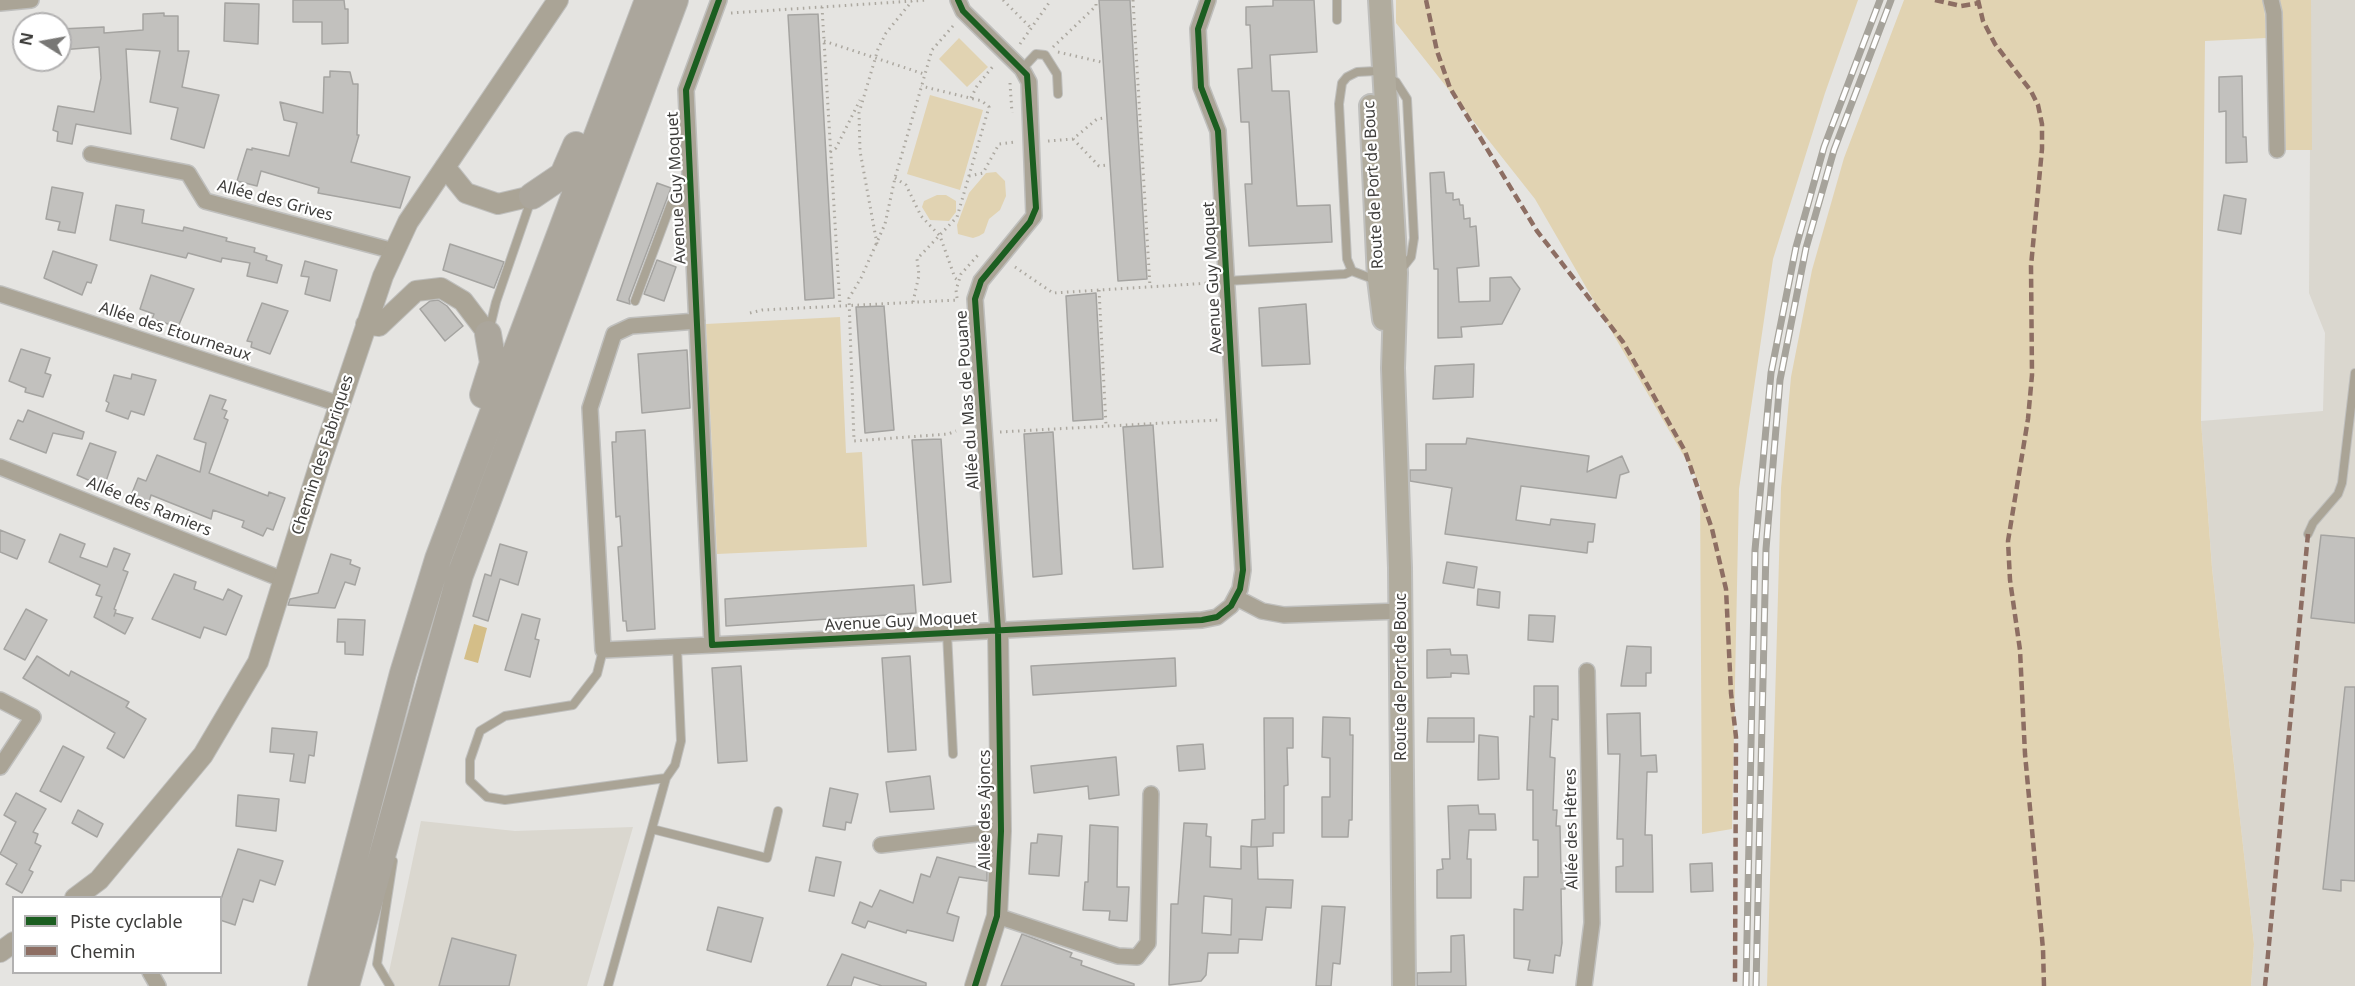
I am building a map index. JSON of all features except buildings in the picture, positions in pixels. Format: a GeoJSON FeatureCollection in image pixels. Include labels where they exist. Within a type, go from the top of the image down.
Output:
{"type":"FeatureCollection","features":[{"type":"Feature","properties":{"kind":"highway"},"geometry":{"type":"LineString","coordinates":[[346,986],[460,575],[675,0]]}},
{"type":"Feature","properties":{"kind":"highway"},"geometry":{"type":"LineString","coordinates":[[532,196],[563,176],[593,104],[647,3]]}},
{"type":"Feature","properties":{"kind":"highway"},"geometry":{"type":"LineString","coordinates":[[321,986],[403,673],[438,559],[647,3]]}},
{"type":"Feature","properties":{"kind":"highway"},"geometry":{"type":"LineString","coordinates":[[438,559],[443,520],[493,363],[488,334]]}},
{"type":"Feature","properties":{"kind":"main road","name":"Route de Port de Bouc"},"geometry":{"type":"LineString","coordinates":[[1365,0],[1377,73]]}},
{"type":"Feature","properties":{"kind":"main road","name":"Route de Port de Bouc"},"geometry":{"type":"LineString","coordinates":[[1380,0],[1377,73],[1393,368],[1401,611],[1404,986]]}},
{"type":"Feature","properties":{"kind":"street"},"geometry":{"type":"LineString","coordinates":[[0,3],[31,0]]}},
{"type":"Feature","properties":{"kind":"street","name":"Chemin des Fabriques"},"geometry":{"type":"LineString","coordinates":[[80,896],[99,880],[203,754],[258,662],[339,404],[394,251],[408,222],[558,0]]}},
{"type":"Feature","properties":{"kind":"street"},"geometry":{"type":"LineString","coordinates":[[958,0],[963,11],[1022,69]]}},
{"type":"Feature","properties":{"kind":"street","name":"Avenue Guy Moquet"},"geometry":{"type":"LineString","coordinates":[[603,650],[1210,619],[1224,613],[1237,598],[1243,570],[1218,131],[1201,87],[1198,29],[1208,0]]}},
{"type":"Feature","properties":{"kind":"street"},"geometry":{"type":"LineString","coordinates":[[2271,0],[2277,150]]}},
{"type":"Feature","properties":{"kind":"street","name":"Avenue Guy Moquet"},"geometry":{"type":"LineString","coordinates":[[712,645],[686,90],[717,7]]}},
{"type":"Feature","properties":{"kind":"street","name":"Allée du Mas de Pouane"},"geometry":{"type":"LineString","coordinates":[[998,630],[975,299],[981,281],[1034,216],[1029,82],[1022,69]]}},
{"type":"Feature","properties":{"kind":"street","name":"Allée des Grives"},"geometry":{"type":"LineString","coordinates":[[91,154],[188,173],[205,201],[394,251]]}},
{"type":"Feature","properties":{"kind":"street"},"geometry":{"type":"LineString","coordinates":[[445,167],[466,193],[498,204],[532,196]]}},
{"type":"Feature","properties":{"kind":"street"},"geometry":{"type":"LineString","coordinates":[[366,324],[379,326],[416,291],[441,288],[463,301],[488,334]]}},
{"type":"Feature","properties":{"kind":"street","name":"Allée des Etourneaux"},"geometry":{"type":"LineString","coordinates":[[0,294],[339,404]]}},
{"type":"Feature","properties":{"kind":"street"},"geometry":{"type":"LineString","coordinates":[[603,650],[590,408],[614,334],[631,326],[697,321]]}},
{"type":"Feature","properties":{"kind":"street","name":"Allée des Ramiers"},"geometry":{"type":"LineString","coordinates":[[0,467],[284,580]]}},
{"type":"Feature","properties":{"kind":"street"},"geometry":{"type":"LineString","coordinates":[[1237,598],[1262,611],[1284,615],[1401,611]]}},
{"type":"Feature","properties":{"kind":"street","name":"Allée des Ajoncs"},"geometry":{"type":"LineString","coordinates":[[975,986],[996,916],[1001,831],[998,630]]}},
{"type":"Feature","properties":{"kind":"street","name":"Allée des Hêtres"},"geometry":{"type":"LineString","coordinates":[[1584,986],[1592,923],[1587,671]]}},
{"type":"Feature","properties":{"kind":"street"},"geometry":{"type":"LineString","coordinates":[[0,700],[33,717],[0,767]]}},
{"type":"Feature","properties":{"kind":"street"},"geometry":{"type":"LineString","coordinates":[[996,916],[1118,956],[1137,957],[1148,943],[1151,794]]}},
{"type":"Feature","properties":{"kind":"street"},"geometry":{"type":"LineString","coordinates":[[881,845],[1001,831]]}},
{"type":"Feature","properties":{"kind":"lane"},"geometry":{"type":"LineString","coordinates":[[1337,0],[1337,20]]}},
{"type":"Feature","properties":{"kind":"lane"},"geometry":{"type":"LineString","coordinates":[[1022,69],[1036,54],[1045,55],[1057,74],[1058,94]]}},
{"type":"Feature","properties":{"kind":"lane"},"geometry":{"type":"LineString","coordinates":[[1351,73],[1377,73],[1404,91],[1408,109],[1414,238],[1411,257],[1388,276],[1366,278],[1352,271],[1346,250],[1339,93],[1342,83],[1351,73]]}},
{"type":"Feature","properties":{"kind":"lane"},"geometry":{"type":"LineString","coordinates":[[488,334],[496,302],[532,196]]}},
{"type":"Feature","properties":{"kind":"lane"},"geometry":{"type":"LineString","coordinates":[[635,301],[671,204],[692,202]]}},
{"type":"Feature","properties":{"kind":"lane"},"geometry":{"type":"LineString","coordinates":[[1227,287],[1345,274],[1352,271]]}},
{"type":"Feature","properties":{"kind":"lane"},"geometry":{"type":"LineString","coordinates":[[2308,534],[2313,523],[2338,494],[2342,483],[2355,373]]}},
{"type":"Feature","properties":{"kind":"lane"},"geometry":{"type":"LineString","coordinates":[[947,633],[953,754]]}},
{"type":"Feature","properties":{"kind":"lane"},"geometry":{"type":"LineString","coordinates":[[608,986],[666,778],[675,765],[681,741],[676,647]]}},
{"type":"Feature","properties":{"kind":"lane"},"geometry":{"type":"LineString","coordinates":[[603,650],[597,674],[573,705],[505,716],[480,731],[470,760],[470,781],[487,797],[505,800],[666,778]]}},
{"type":"Feature","properties":{"kind":"lane"},"geometry":{"type":"LineString","coordinates":[[396,840],[414,736]]}},
{"type":"Feature","properties":{"kind":"lane"},"geometry":{"type":"LineString","coordinates":[[652,829],[767,858],[778,811]]}},
{"type":"Feature","properties":{"kind":"lane"},"geometry":{"type":"LineString","coordinates":[[390,986],[377,964],[394,851]]}},
{"type":"Feature","properties":{"kind":"path"},"geometry":{"type":"LineString","coordinates":[[717,7],[822,7],[928,0]]}},
{"type":"Feature","properties":{"kind":"path"},"geometry":{"type":"LineString","coordinates":[[1003,0],[1031,28]]}},
{"type":"Feature","properties":{"kind":"path"},"geometry":{"type":"LineString","coordinates":[[1015,50],[1051,0]]}},
{"type":"Feature","properties":{"kind":"path"},"geometry":{"type":"LineString","coordinates":[[1096,0],[1096,6],[1050,51],[1101,62]]}},
{"type":"Feature","properties":{"kind":"path"},"geometry":{"type":"LineString","coordinates":[[1132,0],[1150,287]]}},
{"type":"Feature","properties":{"kind":"path"},"geometry":{"type":"LineString","coordinates":[[877,244],[860,151],[859,113],[875,58],[886,33],[912,1]]}},
{"type":"Feature","properties":{"kind":"path"},"geometry":{"type":"LineString","coordinates":[[822,7],[840,306]]}},
{"type":"Feature","properties":{"kind":"path"},"geometry":{"type":"LineString","coordinates":[[956,431],[948,434],[854,441],[849,305],[851,290],[861,278],[885,224],[895,178],[932,50],[951,25],[961,34]]}},
{"type":"Feature","properties":{"kind":"path"},"geometry":{"type":"LineString","coordinates":[[824,41],[924,74]]}},
{"type":"Feature","properties":{"kind":"path"},"geometry":{"type":"LineString","coordinates":[[986,58],[1000,71]]}},
{"type":"Feature","properties":{"kind":"path"},"geometry":{"type":"LineString","coordinates":[[971,99],[976,86],[994,65]]}},
{"type":"Feature","properties":{"kind":"path"},"geometry":{"type":"LineString","coordinates":[[1008,79],[1012,122]]}},
{"type":"Feature","properties":{"kind":"path"},"geometry":{"type":"LineString","coordinates":[[913,302],[920,274],[917,259],[957,217],[988,107],[986,103],[921,86]]}},
{"type":"Feature","properties":{"kind":"path"},"geometry":{"type":"LineString","coordinates":[[830,152],[836,148],[863,95]]}},
{"type":"Feature","properties":{"kind":"path"},"geometry":{"type":"LineString","coordinates":[[1013,132],[1014,153]]}},
{"type":"Feature","properties":{"kind":"path"},"geometry":{"type":"LineString","coordinates":[[1073,139],[1099,166],[1107,165]]}},
{"type":"Feature","properties":{"kind":"path"},"geometry":{"type":"LineString","coordinates":[[895,178],[906,185],[921,216],[940,237],[955,278],[959,280]]}},
{"type":"Feature","properties":{"kind":"path"},"geometry":{"type":"LineString","coordinates":[[957,300],[959,280],[984,248]]}},
{"type":"Feature","properties":{"kind":"path"},"geometry":{"type":"LineString","coordinates":[[1006,261],[1053,293],[1215,283],[1215,293],[1227,287]]}},
{"type":"Feature","properties":{"kind":"path"},"geometry":{"type":"LineString","coordinates":[[1099,290],[1106,425]]}},
{"type":"Feature","properties":{"kind":"path"},"geometry":{"type":"LineString","coordinates":[[750,313],[762,310],[975,299]]}},
{"type":"Feature","properties":{"kind":"path"},"geometry":{"type":"LineString","coordinates":[[982,412],[993,411],[995,432],[1234,419]]}},
{"type":"Feature","properties":{"kind":"shaded area"},"geometry":{"type":"Polygon","coordinates":[[[1396,0],[1858,0],[1825,93],[1773,259],[1739,489],[1732,829],[1702,834],[1700,484],[1535,199],[1396,23],[1396,0]]]}},
{"type":"Feature","properties":{"kind":"shaded area"},"geometry":{"type":"Polygon","coordinates":[[[1904,0],[2264,0],[2266,38],[2205,41],[2201,421],[2212,568],[2254,944],[2251,986],[1767,986],[1781,488],[1791,377],[1812,270],[1844,158],[1904,0]]]}},
{"type":"Feature","properties":{"kind":"shaded area"},"geometry":{"type":"Polygon","coordinates":[[[2277,0],[2311,0],[2312,150],[2284,150],[2277,0]]]}},
{"type":"Feature","properties":{"kind":"shaded area"},"geometry":{"type":"Polygon","coordinates":[[[2311,0],[2355,0],[2355,986],[2251,986],[2254,944],[2212,568],[2201,421],[2323,411],[2325,333],[2309,293],[2311,0]]]}},
{"type":"Feature","properties":{"kind":"shaded area"},"geometry":{"type":"Polygon","coordinates":[[[959,38],[988,67],[967,87],[939,59],[959,38]]]}},
{"type":"Feature","properties":{"kind":"shaded area"},"geometry":{"type":"Polygon","coordinates":[[[930,95],[983,110],[960,190],[907,174],[930,95]]]}},
{"type":"Feature","properties":{"kind":"shaded area"},"geometry":{"type":"Polygon","coordinates":[[[996,172],[1005,181],[1006,196],[1000,210],[989,219],[984,233],[979,236],[973,238],[958,234],[957,225],[969,193],[986,173],[996,172]]]}},
{"type":"Feature","properties":{"kind":"shaded area"},"geometry":{"type":"Polygon","coordinates":[[[937,195],[946,195],[956,201],[956,212],[949,221],[930,220],[922,207],[924,201],[937,195]]]}},
{"type":"Feature","properties":{"kind":"shaded area"},"geometry":{"type":"Polygon","coordinates":[[[840,317],[846,453],[862,452],[867,547],[717,554],[706,324],[840,317]]]}},
{"type":"Feature","properties":{"kind":"shaded area"},"geometry":{"type":"Polygon","coordinates":[[[474,624],[487,628],[478,663],[464,659],[474,624]]]}},
{"type":"Feature","properties":{"kind":"shaded area"},"geometry":{"type":"Polygon","coordinates":[[[421,821],[515,831],[633,827],[587,986],[386,986],[421,821]]]}},
{"type":"Feature","properties":{"kind":"railway"},"geometry":{"type":"LineString","coordinates":[[1746,986],[1755,550],[1771,373],[1796,247],[1824,147],[1880,0]]}},
{"type":"Feature","properties":{"kind":"railway"},"geometry":{"type":"LineString","coordinates":[[1756,986],[1766,549],[1780,380],[1806,248],[1834,150],[1891,0]]}},
{"type":"Feature","properties":{"kind":"marked path"},"geometry":{"type":"LineString","coordinates":[[1426,0],[1437,51],[1450,88],[1537,231],[1623,342],[1685,451],[1712,529],[1726,589],[1731,693],[1736,737],[1735,986]]}},
{"type":"Feature","properties":{"kind":"marked path"},"geometry":{"type":"LineString","coordinates":[[1935,0],[1961,6],[1979,3]]}},
{"type":"Feature","properties":{"kind":"marked path"},"geometry":{"type":"LineString","coordinates":[[1978,0],[1983,21],[1995,44],[2031,91],[2038,105],[2042,124],[2042,149],[2031,266],[2032,375],[2028,419],[2008,541],[2010,580],[2020,650],[2025,754],[2043,949],[2044,986]]}},
{"type":"Feature","properties":{"kind":"marked path"},"geometry":{"type":"LineString","coordinates":[[2265,986],[2308,534]]}},
{"type":"Feature","properties":{"kind":"cycle path"},"geometry":{"type":"LineString","coordinates":[[719,0],[686,90],[712,645],[1202,620],[1217,617],[1231,606],[1240,589],[1243,570],[1218,131],[1201,87],[1198,29],[1208,0]]}},
{"type":"Feature","properties":{"kind":"cycle path"},"geometry":{"type":"LineString","coordinates":[[958,0],[963,11],[1027,75],[1036,208],[1030,222],[981,281],[975,299],[998,630],[1001,831],[997,916],[975,986]]}}]}
